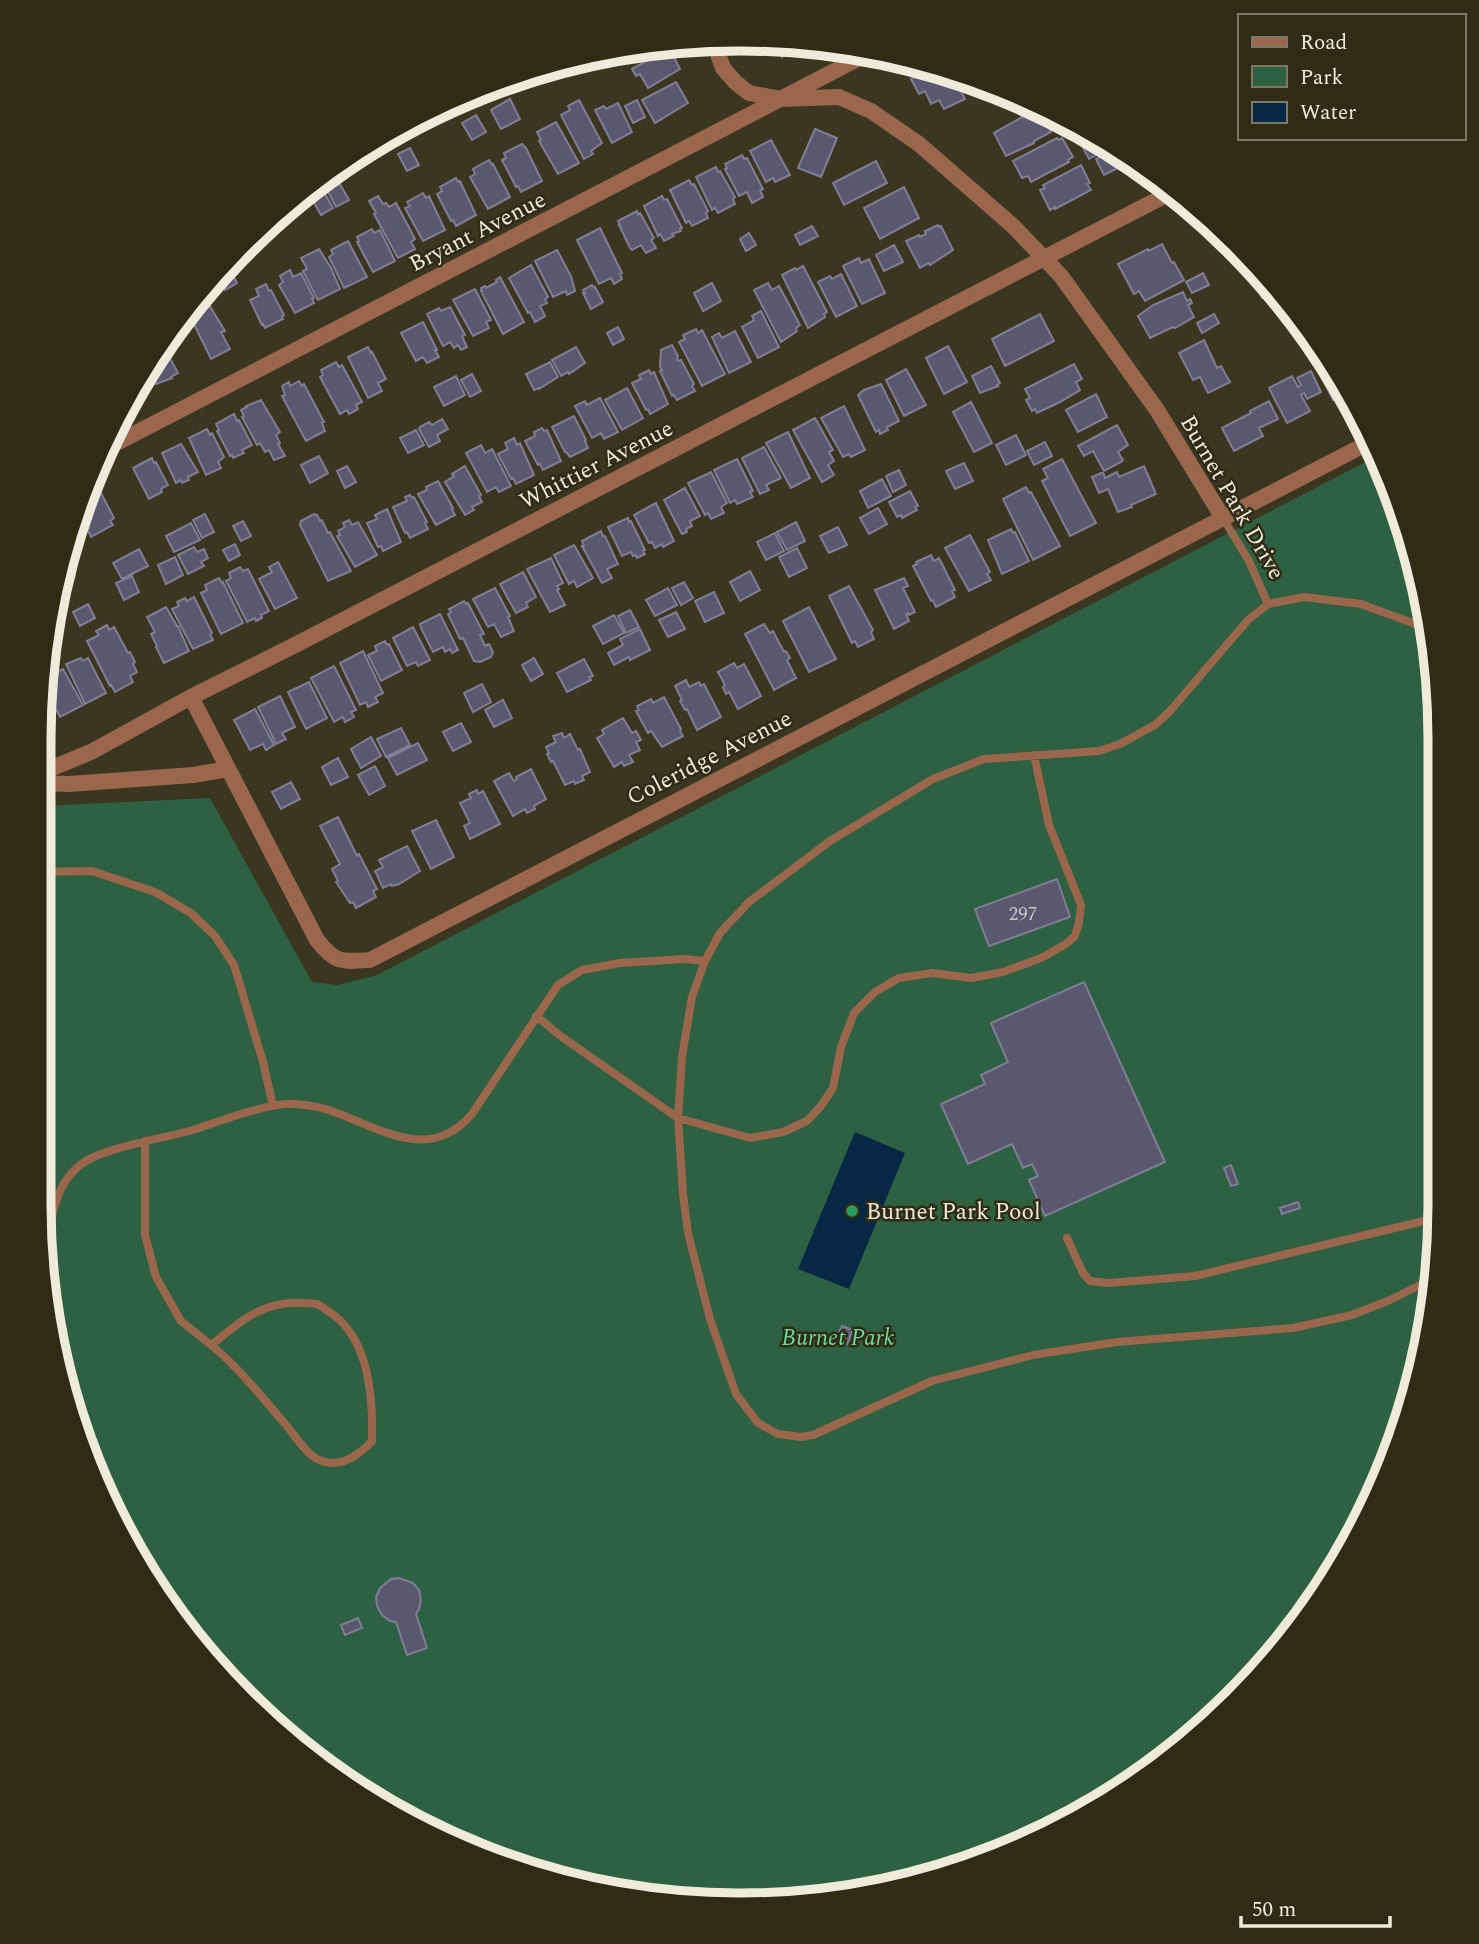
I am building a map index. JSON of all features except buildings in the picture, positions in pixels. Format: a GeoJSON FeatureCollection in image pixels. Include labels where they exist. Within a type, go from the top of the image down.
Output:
{"type":"FeatureCollection","features":[{"type":"Feature","properties":{"kind":"street","name":"Burnet Park Drive"},"geometry":{"type":"LineString","coordinates":[[718,51],[723,68],[749,93],[780,99],[839,97],[871,111],[919,144],[1013,226],[1061,276],[1157,410],[1223,518]]}},
{"type":"Feature","properties":{"kind":"street","name":"Bryant Avenue"},"geometry":{"type":"LineString","coordinates":[[119,442],[853,61]]}},
{"type":"Feature","properties":{"kind":"street","name":"Whittier Avenue"},"geometry":{"type":"LineString","coordinates":[[51,768],[91,752],[191,697],[1163,197]]}},
{"type":"Feature","properties":{"kind":"street","name":"Coleridge Avenue"},"geometry":{"type":"LineString","coordinates":[[191,697],[317,940],[330,957],[348,961],[370,960],[1362,446]]}},
{"type":"Feature","properties":{"kind":"street"},"geometry":{"type":"LineString","coordinates":[[51,783],[193,775],[228,769]]}},
{"type":"Feature","properties":{"kind":"lane","name":"Burnet Park Drive"},"geometry":{"type":"LineString","coordinates":[[1223,518],[1248,561],[1268,604],[1248,620],[1155,725],[1120,744],[1099,751],[984,759],[933,779],[830,841],[749,902],[720,933],[705,961],[692,997],[682,1057],[678,1118],[688,1233],[710,1319],[736,1394],[758,1423],[778,1434],[801,1437],[813,1435],[932,1381],[1033,1355],[1118,1342],[1293,1328],[1352,1315],[1423,1283]]}},
{"type":"Feature","properties":{"kind":"lane"},"geometry":{"type":"LineString","coordinates":[[1268,604],[1304,597],[1361,604],[1418,626]]}},
{"type":"Feature","properties":{"kind":"lane"},"geometry":{"type":"LineString","coordinates":[[536,1016],[678,1118],[750,1138],[783,1132],[807,1121],[821,1107],[833,1088],[841,1047],[854,1013],[875,992],[899,978],[932,973],[971,978],[1003,972],[1041,958],[1075,936],[1081,905],[1049,824],[1034,755]]}},
{"type":"Feature","properties":{"kind":"lane"},"geometry":{"type":"LineString","coordinates":[[51,872],[92,871],[155,892],[191,913],[215,936],[234,965],[273,1106]]}},
{"type":"Feature","properties":{"kind":"lane"},"geometry":{"type":"LineString","coordinates":[[51,1218],[62,1186],[79,1166],[94,1157],[273,1106],[293,1104],[334,1111],[412,1140],[441,1138],[461,1126],[472,1114],[558,985],[582,970],[620,963],[685,959],[705,961]]}},
{"type":"Feature","properties":{"kind":"lane"},"geometry":{"type":"LineString","coordinates":[[145,1141],[145,1235],[156,1277],[181,1321],[211,1345],[270,1406],[308,1452],[320,1461],[336,1463],[351,1459],[372,1441],[373,1415],[364,1362],[340,1319],[317,1304],[293,1302],[253,1313],[211,1345]]}},
{"type":"Feature","properties":{"kind":"lane"},"geometry":{"type":"LineString","coordinates":[[1067,1238],[1083,1273],[1090,1280],[1110,1283],[1195,1276],[1428,1221]]}},
{"type":"Feature","properties":{"kind":"green space","name":"Burnet Park"},"geometry":{"type":"Polygon","coordinates":[[[1369,460],[1392,518],[1405,561],[1415,605],[1427,694],[1427,1250],[1415,1339],[1392,1426],[1376,1468],[1336,1549],[1286,1624],[1257,1659],[1227,1692],[1159,1751],[1084,1801],[1044,1822],[961,1857],[918,1870],[874,1880],[785,1892],[694,1892],[650,1887],[561,1870],[518,1857],[476,1841],[395,1801],[320,1751],[285,1722],[252,1692],[193,1624],[143,1549],[103,1468],[87,1426],[64,1339],[52,1250],[51,805],[210,798],[312,982],[338,985],[377,975],[1369,460]]]}},
{"type":"Feature","properties":{"kind":"water","name":"Burnet Park Pool"},"geometry":{"type":"Polygon","coordinates":[[[855,1132],[905,1153],[849,1289],[798,1269],[855,1132]]]}},
{"type":"Feature","properties":{"kind":"place","name":"Burnet Park Pool"},"geometry":{"type":"Point","coordinates":[852,1211]}}]}
